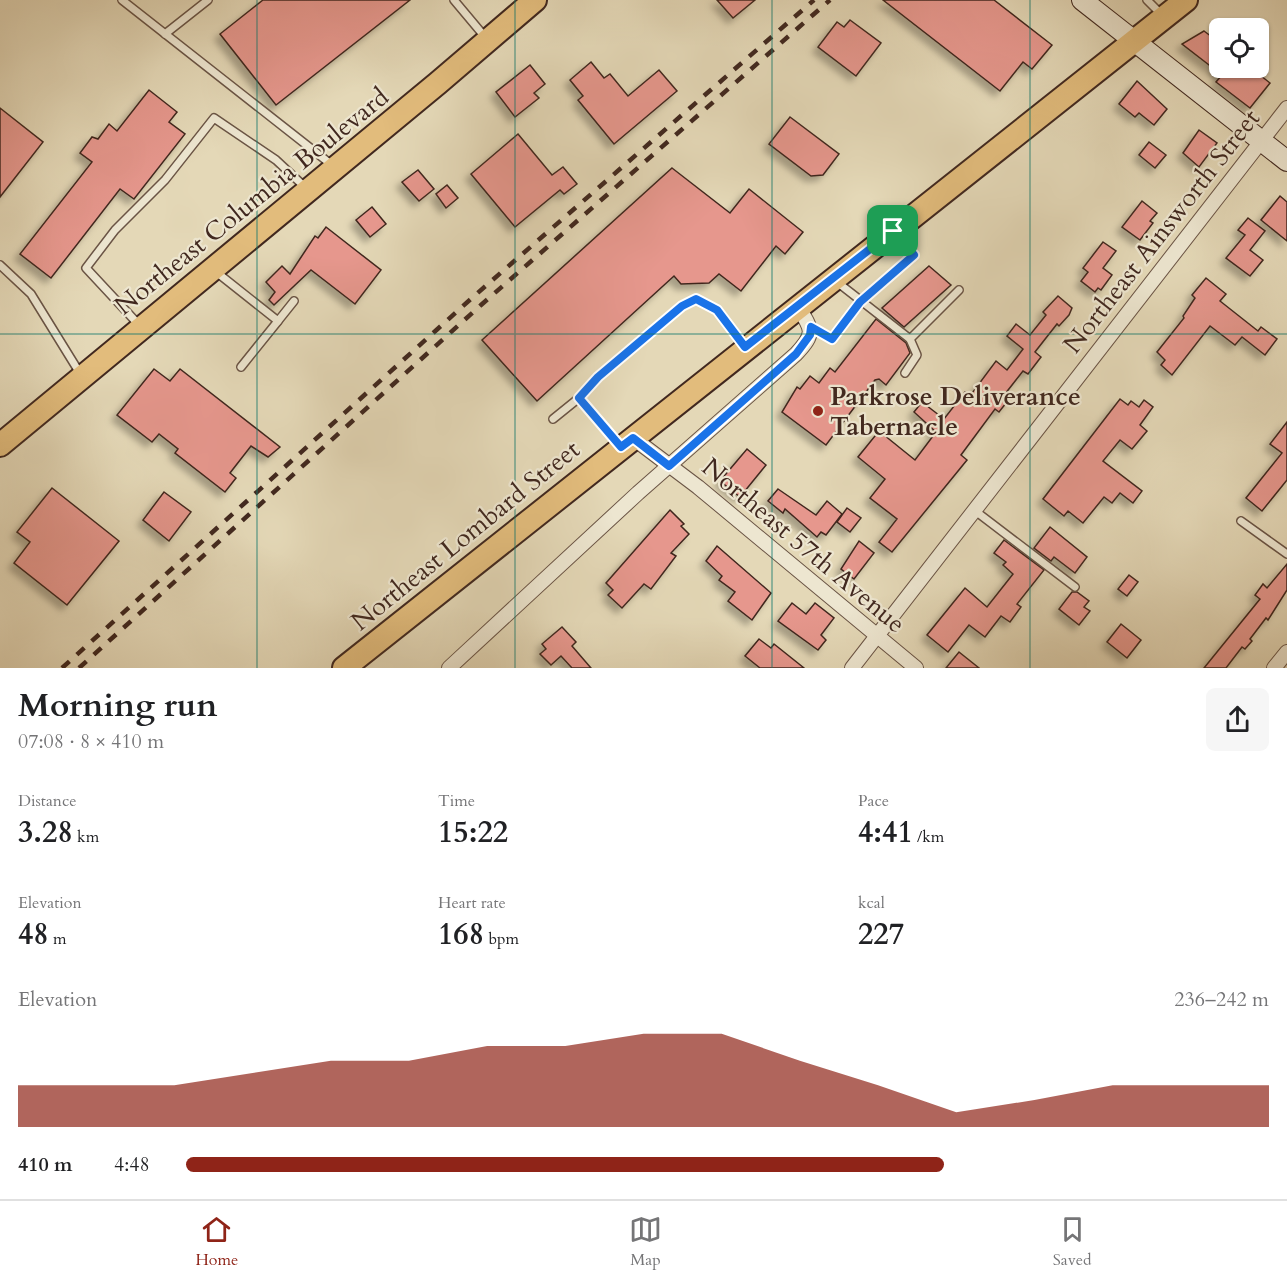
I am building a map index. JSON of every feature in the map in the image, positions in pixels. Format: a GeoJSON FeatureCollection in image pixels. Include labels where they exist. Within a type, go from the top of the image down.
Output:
{"type":"FeatureCollection","features":[{"type":"Feature","properties":{"kind":"main road","name":"Northeast Columbia Boulevard"},"geometry":{"type":"LineString","coordinates":[[0,445],[536,0]]}},
{"type":"Feature","properties":{"kind":"main road","name":"Northeast Lombard Street"},"geometry":{"type":"LineString","coordinates":[[344,668],[745,347],[1186,0]]}},
{"type":"Feature","properties":{"kind":"street"},"geometry":{"type":"LineString","coordinates":[[1085,1],[1287,161]]}},
{"type":"Feature","properties":{"kind":"street","name":"Northeast Ainsworth Street"},"geometry":{"type":"LineString","coordinates":[[852,668],[1287,108]]}},
{"type":"Feature","properties":{"kind":"street"},"geometry":{"type":"LineString","coordinates":[[449,668],[669,466],[796,354],[810,335],[811,327],[798,307]]}},
{"type":"Feature","properties":{"kind":"street","name":"Northeast 57th Avenue"},"geometry":{"type":"LineString","coordinates":[[627,442],[669,466],[698,488],[916,668]]}},
{"type":"Feature","properties":{"kind":"street"},"geometry":{"type":"LineString","coordinates":[[1275,668],[1287,652]]}},
{"type":"Feature","properties":{"kind":"lane"},"geometry":{"type":"LineString","coordinates":[[122,0],[336,168]]}},
{"type":"Feature","properties":{"kind":"lane"},"geometry":{"type":"LineString","coordinates":[[165,34],[208,0]]}},
{"type":"Feature","properties":{"kind":"lane"},"geometry":{"type":"LineString","coordinates":[[454,0],[489,41]]}},
{"type":"Feature","properties":{"kind":"lane"},"geometry":{"type":"LineString","coordinates":[[1147,0],[1163,16]]}},
{"type":"Feature","properties":{"kind":"lane"},"geometry":{"type":"LineString","coordinates":[[142,328],[86,268],[115,230],[165,180],[214,118],[276,160],[308,191]]}},
{"type":"Feature","properties":{"kind":"lane"},"geometry":{"type":"LineString","coordinates":[[811,327],[832,339],[860,302],[914,255],[893,231]]}},
{"type":"Feature","properties":{"kind":"lane"},"geometry":{"type":"LineString","coordinates":[[0,265],[31,294],[82,377]]}},
{"type":"Feature","properties":{"kind":"lane"},"geometry":{"type":"LineString","coordinates":[[213,270],[278,321]]}},
{"type":"Feature","properties":{"kind":"lane"},"geometry":{"type":"LineString","coordinates":[[833,279],[910,339],[917,356],[905,373]]}},
{"type":"Feature","properties":{"kind":"lane"},"geometry":{"type":"LineString","coordinates":[[910,339],[959,290]]}},
{"type":"Feature","properties":{"kind":"lane"},"geometry":{"type":"LineString","coordinates":[[553,418],[579,398],[598,377],[682,306],[696,299],[717,310],[745,347]]}},
{"type":"Feature","properties":{"kind":"lane"},"geometry":{"type":"LineString","coordinates":[[241,367],[294,302]]}},
{"type":"Feature","properties":{"kind":"lane"},"geometry":{"type":"LineString","coordinates":[[579,398],[627,442]]}},
{"type":"Feature","properties":{"kind":"lane"},"geometry":{"type":"LineString","coordinates":[[974,509],[1075,587]]}},
{"type":"Feature","properties":{"kind":"lane"},"geometry":{"type":"LineString","coordinates":[[1241,521],[1287,554]]}},
{"type":"Feature","properties":{"kind":"building"},"geometry":{"type":"Polygon","coordinates":[[[263,0],[410,0],[276,105],[220,34],[263,0]]]}},
{"type":"Feature","properties":{"kind":"building"},"geometry":{"type":"Polygon","coordinates":[[[717,0],[755,0],[733,18],[717,0]]]}},
{"type":"Feature","properties":{"kind":"building"},"geometry":{"type":"Polygon","coordinates":[[[883,0],[994,0],[1052,45],[1032,69],[1023,62],[1000,91],[883,0]]]}},
{"type":"Feature","properties":{"kind":"building"},"geometry":{"type":"Polygon","coordinates":[[[850,20],[881,43],[856,76],[818,47],[837,22],[844,27],[850,20]]]}},
{"type":"Feature","properties":{"kind":"building"},"geometry":{"type":"Polygon","coordinates":[[[1204,31],[1209,35],[1209,65],[1182,44],[1204,31]]]}},
{"type":"Feature","properties":{"kind":"building"},"geometry":{"type":"Polygon","coordinates":[[[591,62],[604,78],[610,74],[628,96],[659,70],[677,91],[614,144],[578,100],[583,96],[570,80],[591,62]]]}},
{"type":"Feature","properties":{"kind":"building"},"geometry":{"type":"Polygon","coordinates":[[[530,65],[545,84],[534,93],[539,98],[515,117],[496,92],[530,65]]]}},
{"type":"Feature","properties":{"kind":"building"},"geometry":{"type":"Polygon","coordinates":[[[1219,78],[1264,78],[1270,83],[1250,108],[1216,82],[1219,78]]]}},
{"type":"Feature","properties":{"kind":"building"},"geometry":{"type":"Polygon","coordinates":[[[1137,81],[1167,109],[1154,125],[1139,113],[1135,117],[1119,104],[1137,81]]]}},
{"type":"Feature","properties":{"kind":"building"},"geometry":{"type":"Polygon","coordinates":[[[149,90],[177,112],[169,122],[185,134],[134,199],[120,189],[51,278],[20,254],[92,162],[80,153],[92,137],[98,139],[109,124],[117,131],[149,90]]]}},
{"type":"Feature","properties":{"kind":"building"},"geometry":{"type":"Polygon","coordinates":[[[0,108],[43,142],[0,197],[0,108]]]}},
{"type":"Feature","properties":{"kind":"building"},"geometry":{"type":"Polygon","coordinates":[[[790,117],[839,154],[823,175],[811,176],[769,144],[790,117]]]}},
{"type":"Feature","properties":{"kind":"building"},"geometry":{"type":"Polygon","coordinates":[[[1199,130],[1217,143],[1199,167],[1183,153],[1199,130]]]}},
{"type":"Feature","properties":{"kind":"building"},"geometry":{"type":"Polygon","coordinates":[[[518,134],[552,175],[563,167],[577,184],[564,194],[560,190],[515,227],[471,174],[518,134]]]}},
{"type":"Feature","properties":{"kind":"building"},"geometry":{"type":"Polygon","coordinates":[[[1149,142],[1166,155],[1155,168],[1139,155],[1149,142]]]}},
{"type":"Feature","properties":{"kind":"building"},"geometry":{"type":"Polygon","coordinates":[[[672,168],[730,213],[749,189],[803,232],[785,254],[776,246],[741,291],[719,274],[709,283],[681,284],[674,276],[537,401],[482,340],[672,168]]]}},
{"type":"Feature","properties":{"kind":"building"},"geometry":{"type":"Polygon","coordinates":[[[418,170],[434,189],[419,201],[402,182],[418,170]]]}},
{"type":"Feature","properties":{"kind":"building"},"geometry":{"type":"Polygon","coordinates":[[[447,185],[458,198],[446,208],[436,194],[447,185]]]}},
{"type":"Feature","properties":{"kind":"building"},"geometry":{"type":"Polygon","coordinates":[[[1280,196],[1287,202],[1287,241],[1261,220],[1280,196]]]}},
{"type":"Feature","properties":{"kind":"building"},"geometry":{"type":"Polygon","coordinates":[[[1142,201],[1157,213],[1150,221],[1153,223],[1140,240],[1122,227],[1142,201]]]}},
{"type":"Feature","properties":{"kind":"building"},"geometry":{"type":"Polygon","coordinates":[[[372,207],[386,224],[370,237],[356,220],[372,207]]]}},
{"type":"Feature","properties":{"kind":"building"},"geometry":{"type":"Polygon","coordinates":[[[1248,218],[1265,231],[1250,250],[1263,260],[1250,276],[1226,258],[1245,235],[1238,230],[1248,218]]]}},
{"type":"Feature","properties":{"kind":"building"},"geometry":{"type":"Polygon","coordinates":[[[326,227],[381,270],[355,304],[311,270],[274,305],[269,300],[275,292],[266,282],[282,266],[290,274],[315,236],[318,238],[326,227]]]}},
{"type":"Feature","properties":{"kind":"building"},"geometry":{"type":"Polygon","coordinates":[[[1103,242],[1116,251],[1103,268],[1112,275],[1101,290],[1098,288],[1095,292],[1081,281],[1088,272],[1083,268],[1103,242]]]}},
{"type":"Feature","properties":{"kind":"building"},"geometry":{"type":"Polygon","coordinates":[[[929,266],[951,285],[904,327],[882,308],[929,266]]]}},
{"type":"Feature","properties":{"kind":"building"},"geometry":{"type":"Polygon","coordinates":[[[1206,278],[1226,294],[1220,301],[1258,331],[1261,327],[1277,339],[1265,355],[1242,337],[1235,345],[1210,326],[1172,375],[1161,365],[1165,360],[1157,352],[1184,318],[1183,316],[1195,298],[1192,295],[1206,278]]]}},
{"type":"Feature","properties":{"kind":"building"},"geometry":{"type":"Polygon","coordinates":[[[1058,296],[1072,308],[1069,315],[1059,326],[1057,324],[1035,352],[1041,357],[1028,374],[1023,371],[1005,394],[1010,398],[999,412],[995,409],[961,455],[967,460],[892,552],[879,542],[897,519],[870,498],[885,479],[858,457],[879,431],[915,460],[936,432],[914,412],[922,402],[944,419],[965,392],[970,396],[996,361],[1007,370],[1023,349],[1007,336],[1016,324],[1030,335],[1046,315],[1043,312],[1058,296]]]}},
{"type":"Feature","properties":{"kind":"building"},"geometry":{"type":"Polygon","coordinates":[[[876,319],[906,343],[910,353],[886,385],[879,379],[875,380],[826,445],[782,412],[797,387],[800,389],[810,376],[819,383],[830,368],[835,372],[876,319]]]}},
{"type":"Feature","properties":{"kind":"building"},"geometry":{"type":"Polygon","coordinates":[[[154,369],[170,381],[180,369],[280,447],[268,457],[251,446],[230,473],[236,478],[225,492],[175,453],[178,449],[159,434],[152,442],[117,415],[154,369]]]}},
{"type":"Feature","properties":{"kind":"building"},"geometry":{"type":"Polygon","coordinates":[[[1120,399],[1128,405],[1131,401],[1139,407],[1144,400],[1153,407],[1140,425],[1147,431],[1132,449],[1120,440],[1103,461],[1142,491],[1133,503],[1120,493],[1112,503],[1104,497],[1083,523],[1068,511],[1064,516],[1043,499],[1120,399]]]}},
{"type":"Feature","properties":{"kind":"building"},"geometry":{"type":"Polygon","coordinates":[[[1287,422],[1287,480],[1262,511],[1246,498],[1282,453],[1270,444],[1287,422]]]}},
{"type":"Feature","properties":{"kind":"building"},"geometry":{"type":"Polygon","coordinates":[[[747,449],[766,465],[740,497],[720,481],[747,449]]]}},
{"type":"Feature","properties":{"kind":"building"},"geometry":{"type":"Polygon","coordinates":[[[52,488],[119,541],[67,605],[14,563],[30,542],[17,532],[52,488]]]}},
{"type":"Feature","properties":{"kind":"building"},"geometry":{"type":"Polygon","coordinates":[[[778,489],[816,515],[827,501],[842,514],[826,535],[821,532],[817,537],[785,509],[783,513],[768,501],[778,489]]]}},
{"type":"Feature","properties":{"kind":"building"},"geometry":{"type":"Polygon","coordinates":[[[164,492],[191,512],[169,541],[143,520],[164,492]]]}},
{"type":"Feature","properties":{"kind":"building"},"geometry":{"type":"Polygon","coordinates":[[[847,508],[861,518],[850,532],[837,522],[847,508]]]}},
{"type":"Feature","properties":{"kind":"building"},"geometry":{"type":"Polygon","coordinates":[[[670,510],[684,524],[681,526],[689,534],[671,553],[676,556],[651,589],[644,584],[622,608],[608,595],[613,590],[606,583],[670,510]]]}},
{"type":"Feature","properties":{"kind":"building"},"geometry":{"type":"Polygon","coordinates":[[[1050,527],[1087,557],[1075,573],[1054,557],[1051,561],[1034,548],[1050,527]]]}},
{"type":"Feature","properties":{"kind":"building"},"geometry":{"type":"Polygon","coordinates":[[[1004,540],[1044,570],[1017,604],[1021,607],[1010,622],[1001,616],[985,637],[969,625],[948,652],[927,635],[965,588],[987,607],[1013,574],[1003,565],[1006,562],[994,553],[1004,540]]]}},
{"type":"Feature","properties":{"kind":"building"},"geometry":{"type":"Polygon","coordinates":[[[859,541],[874,553],[854,579],[841,569],[859,541]]]}},
{"type":"Feature","properties":{"kind":"building"},"geometry":{"type":"Polygon","coordinates":[[[717,546],[771,593],[752,620],[728,601],[735,592],[719,580],[722,576],[706,561],[717,546]]]}},
{"type":"Feature","properties":{"kind":"building"},"geometry":{"type":"Polygon","coordinates":[[[1287,564],[1287,590],[1268,620],[1266,618],[1250,639],[1252,641],[1245,649],[1242,647],[1226,668],[1204,668],[1260,599],[1255,595],[1263,584],[1267,588],[1287,564]]]}},
{"type":"Feature","properties":{"kind":"building"},"geometry":{"type":"Polygon","coordinates":[[[1129,575],[1138,582],[1127,596],[1118,589],[1129,575]]]}},
{"type":"Feature","properties":{"kind":"building"},"geometry":{"type":"Polygon","coordinates":[[[1072,592],[1077,592],[1089,601],[1084,607],[1090,611],[1079,625],[1059,609],[1072,592]]]}},
{"type":"Feature","properties":{"kind":"building"},"geometry":{"type":"Polygon","coordinates":[[[792,603],[806,614],[815,603],[834,618],[821,635],[826,640],[818,650],[778,621],[792,603]]]}},
{"type":"Feature","properties":{"kind":"building"},"geometry":{"type":"Polygon","coordinates":[[[1121,624],[1141,640],[1127,658],[1107,642],[1121,624]]]}},
{"type":"Feature","properties":{"kind":"building"},"geometry":{"type":"Polygon","coordinates":[[[562,627],[576,642],[572,646],[591,668],[572,668],[561,656],[551,665],[540,654],[546,649],[542,644],[562,627]]]}},
{"type":"Feature","properties":{"kind":"building"},"geometry":{"type":"Polygon","coordinates":[[[759,639],[771,648],[774,644],[804,668],[760,668],[745,656],[759,639]]]}},
{"type":"Feature","properties":{"kind":"building"},"geometry":{"type":"Polygon","coordinates":[[[959,652],[979,668],[946,668],[959,652]]]}},
{"type":"Feature","properties":{"kind":"railway"},"geometry":{"type":"LineString","coordinates":[[62,668],[473,297],[814,0]]}},
{"type":"Feature","properties":{"kind":"railway"},"geometry":{"type":"LineString","coordinates":[[79,668],[481,305],[830,0]]}},
{"type":"Feature","properties":{"kind":"place","name":"Parkrose Deliverance Tabernacle"},"geometry":{"type":"Point","coordinates":[818,411]}},
{"type":"Feature","properties":{"kind":"route"},"geometry":{"type":"LineString","coordinates":[[893,231],[914,255],[860,302],[832,339],[811,327],[805,344],[796,354],[669,466],[633,438],[621,447],[579,398],[598,377],[682,306],[696,299],[717,310],[745,347],[893,231]]}}]}
